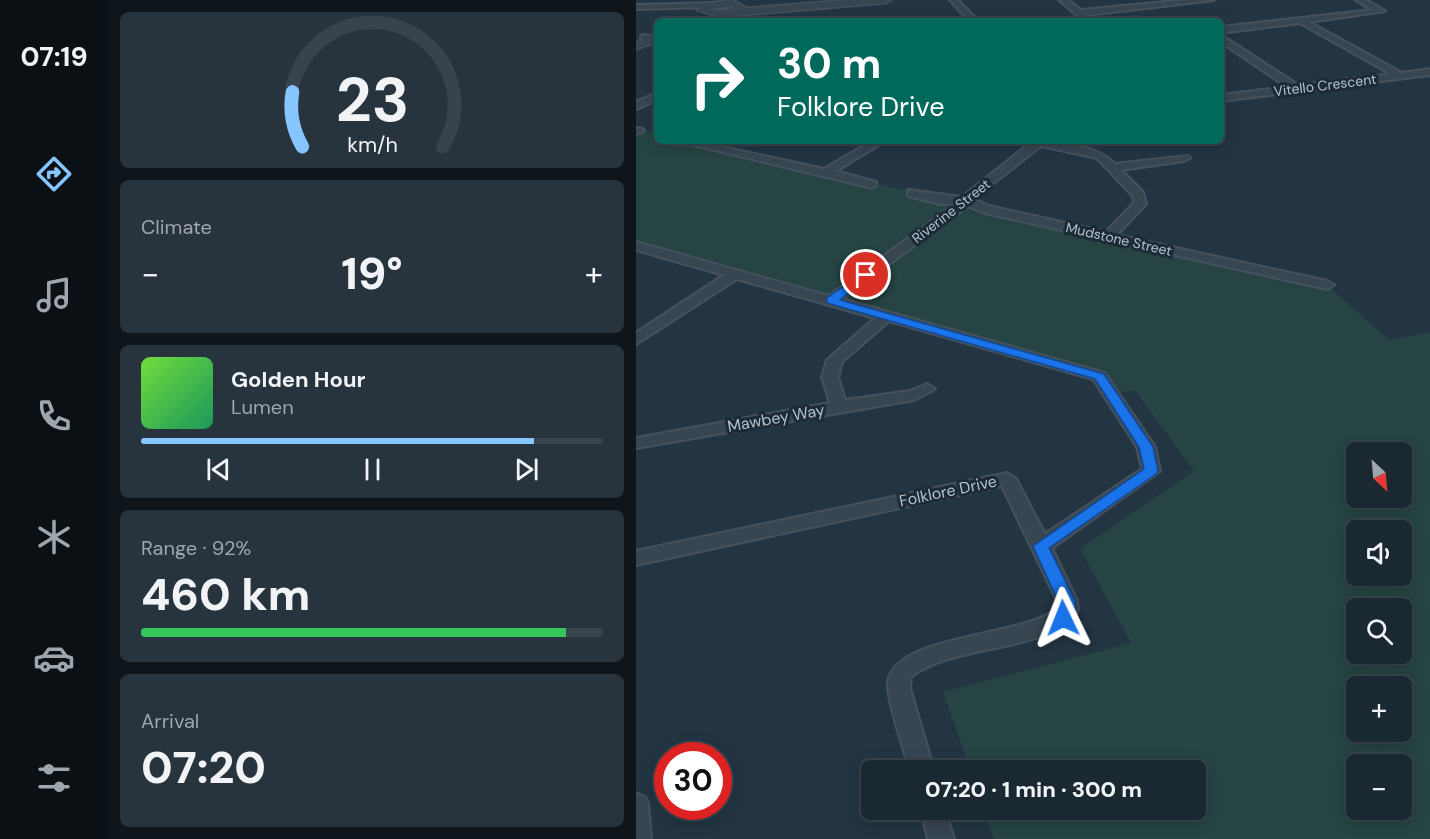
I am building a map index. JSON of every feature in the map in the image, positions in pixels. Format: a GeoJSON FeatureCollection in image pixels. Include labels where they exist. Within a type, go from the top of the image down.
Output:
{"type":"FeatureCollection","features":[{"type":"Feature","properties":{"kind":"street"},"geometry":{"type":"LineString","coordinates":[[636,6],[642,0]]}},
{"type":"Feature","properties":{"kind":"street"},"geometry":{"type":"LineString","coordinates":[[636,6],[703,13],[734,6],[855,0]]}},
{"type":"Feature","properties":{"kind":"street"},"geometry":{"type":"LineString","coordinates":[[703,13],[734,6],[886,0]]}},
{"type":"Feature","properties":{"kind":"street"},"geometry":{"type":"LineString","coordinates":[[954,0],[971,18]]}},
{"type":"Feature","properties":{"kind":"street"},"geometry":{"type":"LineString","coordinates":[[1063,0],[1086,18]]}},
{"type":"Feature","properties":{"kind":"street"},"geometry":{"type":"LineString","coordinates":[[1080,13],[1210,0]]}},
{"type":"Feature","properties":{"kind":"street"},"geometry":{"type":"LineString","coordinates":[[1224,30],[1381,12],[1360,0]]}},
{"type":"Feature","properties":{"kind":"street"},"geometry":{"type":"LineString","coordinates":[[1303,22],[1401,76]]}},
{"type":"Feature","properties":{"kind":"street"},"geometry":{"type":"LineString","coordinates":[[1224,40],[1297,89]]}},
{"type":"Feature","properties":{"kind":"street","name":"Vitello Crescent"},"geometry":{"type":"LineString","coordinates":[[1224,98],[1430,72]]}},
{"type":"Feature","properties":{"kind":"street"},"geometry":{"type":"LineString","coordinates":[[636,106],[654,97]]}},
{"type":"Feature","properties":{"kind":"street"},"geometry":{"type":"LineString","coordinates":[[718,144],[723,150],[828,171],[872,184]]}},
{"type":"Feature","properties":{"kind":"street"},"geometry":{"type":"LineString","coordinates":[[828,171],[875,144]]}},
{"type":"Feature","properties":{"kind":"street","name":"Riverine Street"},"geometry":{"type":"LineString","coordinates":[[831,301],[966,201],[968,197],[1037,144]]}},
{"type":"Feature","properties":{"kind":"street"},"geometry":{"type":"LineString","coordinates":[[1049,144],[1096,154],[1114,167],[1142,201],[1108,237]]}},
{"type":"Feature","properties":{"kind":"street"},"geometry":{"type":"LineString","coordinates":[[1114,167],[1184,158]]}},
{"type":"Feature","properties":{"kind":"street","name":"Mudstone Street"},"geometry":{"type":"LineString","coordinates":[[912,193],[947,201],[966,201],[985,209],[1327,285]]}},
{"type":"Feature","properties":{"kind":"street"},"geometry":{"type":"LineString","coordinates":[[636,246],[1099,376],[1146,447],[1151,471],[1041,546],[1067,601],[1068,610],[1063,618],[1039,627],[916,660],[900,674],[899,688],[919,760]]}},
{"type":"Feature","properties":{"kind":"street"},"geometry":{"type":"LineString","coordinates":[[636,340],[734,275]]}},
{"type":"Feature","properties":{"kind":"street","name":"Mawbey Way"},"geometry":{"type":"LineString","coordinates":[[636,443],[839,406],[830,377],[835,360],[885,317]]}},
{"type":"Feature","properties":{"kind":"street"},"geometry":{"type":"LineString","coordinates":[[839,406],[914,395],[927,389]]}},
{"type":"Feature","properties":{"kind":"street","name":"Folklore Drive"},"geometry":{"type":"LineString","coordinates":[[636,558],[1007,479],[1041,546]]}},
{"type":"Feature","properties":{"kind":"street"},"geometry":{"type":"LineString","coordinates":[[636,804],[637,838]]}},
{"type":"Feature","properties":{"kind":"street"},"geometry":{"type":"LineString","coordinates":[[936,820],[941,839]]}},
{"type":"Feature","properties":{"kind":"green space"},"geometry":{"type":"Polygon","coordinates":[[[636,129],[654,133],[654,144],[700,144],[1327,285],[1389,340],[1430,332],[1430,839],[994,839],[987,820],[1206,820],[1206,760],[967,760],[943,692],[1131,643],[1080,549],[1194,471],[1135,390],[1111,394],[1099,376],[636,248],[636,129]]]}},
{"type":"Feature","properties":{"kind":"route"},"geometry":{"type":"LineString","coordinates":[[866,275],[831,301],[1099,376],[1146,447],[1151,471],[1041,546],[1067,601],[1068,610],[1063,618]]}}]}
